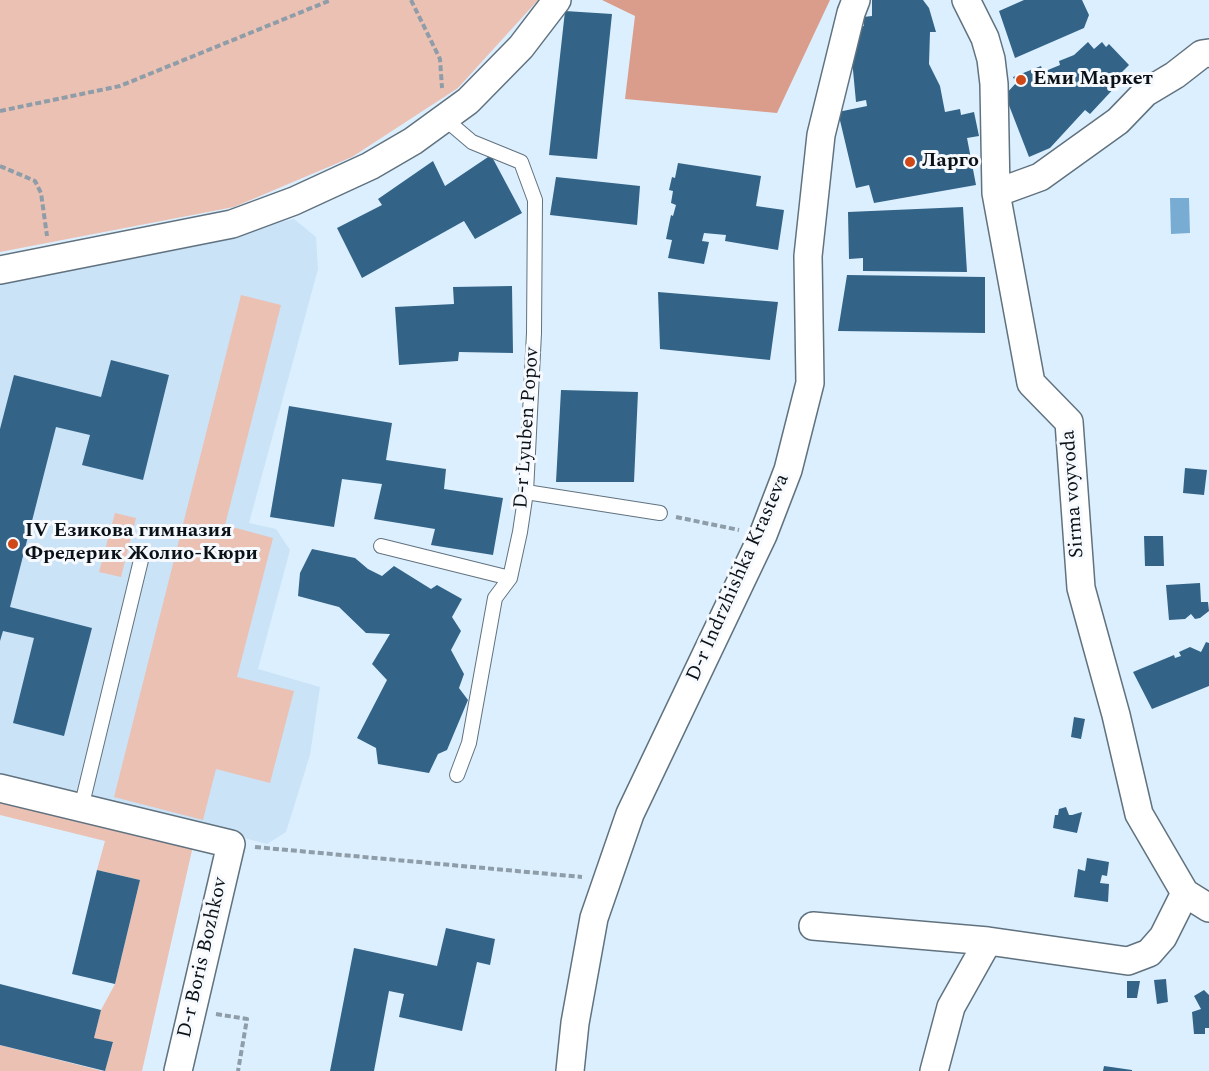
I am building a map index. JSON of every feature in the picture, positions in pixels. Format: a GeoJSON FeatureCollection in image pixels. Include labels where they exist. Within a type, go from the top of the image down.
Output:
{"type":"FeatureCollection","features":[{"type":"Feature","properties":{"kind":"street"},"geometry":{"type":"LineString","coordinates":[[0,270],[232,224],[294,201],[370,166],[413,141],[468,101],[521,48],[558,0]]}},
{"type":"Feature","properties":{"kind":"street","name":"D-r Indrzhishka Krasteva"},"geometry":{"type":"LineString","coordinates":[[570,1071],[575,1023],[592,930],[606,879],[630,814],[763,535],[788,470],[810,383],[808,256],[821,135],[856,0]]}},
{"type":"Feature","properties":{"kind":"street","name":"Sirma voyvoda"},"geometry":{"type":"LineString","coordinates":[[966,0],[985,38],[991,59],[994,84],[996,192],[1031,383],[1069,422],[1081,588],[1116,715],[1139,814],[1185,892],[1209,908]]}},
{"type":"Feature","properties":{"kind":"street"},"geometry":{"type":"LineString","coordinates":[[996,192],[1040,177],[1118,121],[1145,93],[1175,75],[1202,54],[1209,52]]}},
{"type":"Feature","properties":{"kind":"street"},"geometry":{"type":"LineString","coordinates":[[0,788],[231,844]]}},
{"type":"Feature","properties":{"kind":"street","name":"D-r Boris Bozhkov"},"geometry":{"type":"LineString","coordinates":[[178,1071],[231,844]]}},
{"type":"Feature","properties":{"kind":"street"},"geometry":{"type":"LineString","coordinates":[[813,926],[988,941],[1128,961],[1149,953],[1162,937],[1185,892]]}},
{"type":"Feature","properties":{"kind":"street"},"geometry":{"type":"LineString","coordinates":[[934,1071],[951,1007],[988,941]]}},
{"type":"Feature","properties":{"kind":"lane","name":"D-r Lyuben Popov"},"geometry":{"type":"LineString","coordinates":[[445,119],[472,142],[521,162],[535,200],[534,333],[526,492],[510,578],[495,598],[468,743],[457,775]]}},
{"type":"Feature","properties":{"kind":"lane"},"geometry":{"type":"LineString","coordinates":[[526,492],[660,513]]}},
{"type":"Feature","properties":{"kind":"lane"},"geometry":{"type":"LineString","coordinates":[[381,546],[510,578]]}},
{"type":"Feature","properties":{"kind":"lane"},"geometry":{"type":"LineString","coordinates":[[81,808],[141,560]]}},
{"type":"Feature","properties":{"kind":"path"},"geometry":{"type":"LineString","coordinates":[[0,111],[120,86],[331,0]]}},
{"type":"Feature","properties":{"kind":"path"},"geometry":{"type":"LineString","coordinates":[[411,0],[440,59],[445,119]]}},
{"type":"Feature","properties":{"kind":"path"},"geometry":{"type":"LineString","coordinates":[[0,165],[35,181],[41,193],[46,236]]}},
{"type":"Feature","properties":{"kind":"path"},"geometry":{"type":"LineString","coordinates":[[660,513],[763,535]]}},
{"type":"Feature","properties":{"kind":"path"},"geometry":{"type":"LineString","coordinates":[[231,844],[606,879]]}},
{"type":"Feature","properties":{"kind":"path"},"geometry":{"type":"LineString","coordinates":[[192,1010],[247,1019],[237,1071]]}},
{"type":"Feature","properties":{"kind":"shaded area"},"geometry":{"type":"Polygon","coordinates":[[[0,0],[538,0],[458,88],[352,157],[234,207],[0,252],[0,0]]]}},
{"type":"Feature","properties":{"kind":"shaded area"},"geometry":{"type":"Polygon","coordinates":[[[602,0],[830,0],[777,113],[625,99],[635,16],[602,0]]]}},
{"type":"Feature","properties":{"kind":"shaded area"},"geometry":{"type":"Polygon","coordinates":[[[294,219],[316,237],[318,269],[249,523],[276,529],[290,550],[258,669],[320,687],[310,755],[286,832],[267,844],[0,774],[0,284],[294,219]]]}},
{"type":"Feature","properties":{"kind":"shaded area"},"geometry":{"type":"Polygon","coordinates":[[[241,295],[281,305],[225,525],[273,538],[237,677],[294,691],[270,783],[216,769],[203,820],[114,797],[241,295]]]}},
{"type":"Feature","properties":{"kind":"shaded area"},"geometry":{"type":"Polygon","coordinates":[[[115,513],[136,518],[121,577],[99,572],[115,513]]]}},
{"type":"Feature","properties":{"kind":"shaded area"},"geometry":{"type":"Polygon","coordinates":[[[0,799],[193,846],[142,1071],[105,1071],[113,1043],[94,1038],[101,1010],[115,984],[140,880],[97,870],[105,841],[0,815],[0,799]]]}},
{"type":"Feature","properties":{"kind":"shaded area"},"geometry":{"type":"Polygon","coordinates":[[[0,1045],[102,1071],[0,1071],[0,1045]]]}},
{"type":"Feature","properties":{"kind":"water"},"geometry":{"type":"Polygon","coordinates":[[[1170,198],[1189,198],[1190,233],[1171,234],[1170,198]]]}},
{"type":"Feature","properties":{"kind":"building","name":"Ларго"},"geometry":{"type":"Polygon","coordinates":[[[872,0],[923,0],[929,8],[936,32],[930,32],[929,64],[940,86],[945,112],[960,109],[961,115],[974,112],[979,136],[967,138],[976,185],[874,203],[869,185],[856,188],[838,112],[867,106],[866,100],[856,102],[849,28],[864,26],[863,17],[872,16],[872,0]]]}},
{"type":"Feature","properties":{"kind":"building"},"geometry":{"type":"Polygon","coordinates":[[[1024,0],[1082,0],[1089,15],[1084,28],[1015,58],[999,11],[1024,0]]]}},
{"type":"Feature","properties":{"kind":"building"},"geometry":{"type":"Polygon","coordinates":[[[565,11],[612,14],[597,159],[549,155],[565,11]]]}},
{"type":"Feature","properties":{"kind":"building"},"geometry":{"type":"Polygon","coordinates":[[[1088,42],[1094,49],[1102,42],[1106,47],[1109,44],[1129,65],[1115,79],[1118,84],[1090,114],[1085,110],[1050,148],[1029,157],[1005,95],[1016,83],[1013,77],[1041,66],[1043,72],[1060,65],[1059,61],[1074,55],[1088,42]]]}},
{"type":"Feature","properties":{"kind":"building"},"geometry":{"type":"Polygon","coordinates":[[[491,155],[522,213],[475,239],[464,221],[362,278],[337,228],[382,205],[378,199],[433,161],[445,186],[491,155]]]}},
{"type":"Feature","properties":{"kind":"building"},"geometry":{"type":"Polygon","coordinates":[[[678,163],[761,176],[756,206],[784,210],[778,250],[725,241],[726,235],[704,233],[702,241],[709,242],[704,264],[668,258],[672,240],[666,239],[671,215],[673,216],[676,205],[671,203],[673,191],[669,190],[672,177],[675,178],[678,163]]]}},
{"type":"Feature","properties":{"kind":"building"},"geometry":{"type":"Polygon","coordinates":[[[556,177],[640,186],[637,225],[550,215],[556,177]]]}},
{"type":"Feature","properties":{"kind":"building"},"geometry":{"type":"Polygon","coordinates":[[[963,207],[967,272],[863,271],[863,258],[849,259],[848,212],[963,207]]]}},
{"type":"Feature","properties":{"kind":"building"},"geometry":{"type":"Polygon","coordinates":[[[847,275],[985,277],[985,333],[838,331],[847,275]]]}},
{"type":"Feature","properties":{"kind":"building"},"geometry":{"type":"Polygon","coordinates":[[[512,286],[513,353],[459,352],[458,361],[399,365],[395,307],[454,304],[453,287],[512,286]]]}},
{"type":"Feature","properties":{"kind":"building"},"geometry":{"type":"Polygon","coordinates":[[[658,292],[778,302],[770,360],[660,349],[658,292]]]}},
{"type":"Feature","properties":{"kind":"building","name":"IV Езикова гимназия Фредерик Жолио-Кюри"},"geometry":{"type":"Polygon","coordinates":[[[111,360],[169,375],[143,480],[82,465],[90,435],[56,427],[10,607],[92,628],[64,736],[13,723],[34,638],[3,631],[0,641],[0,429],[14,375],[101,397],[111,360]]]}},
{"type":"Feature","properties":{"kind":"building"},"geometry":{"type":"Polygon","coordinates":[[[561,390],[638,392],[634,482],[556,482],[561,390]]]}},
{"type":"Feature","properties":{"kind":"building"},"geometry":{"type":"Polygon","coordinates":[[[289,406],[392,423],[386,460],[446,469],[444,489],[503,498],[493,555],[431,545],[435,529],[374,519],[382,484],[342,479],[334,527],[270,517],[289,406]]]}},
{"type":"Feature","properties":{"kind":"building"},"geometry":{"type":"Polygon","coordinates":[[[1185,468],[1207,470],[1204,495],[1183,493],[1185,468]]]}},
{"type":"Feature","properties":{"kind":"building"},"geometry":{"type":"Polygon","coordinates":[[[1144,536],[1163,536],[1164,566],[1145,566],[1144,536]]]}},
{"type":"Feature","properties":{"kind":"building"},"geometry":{"type":"Polygon","coordinates":[[[312,549],[355,558],[368,569],[382,576],[394,566],[431,589],[437,585],[462,599],[452,617],[461,631],[451,650],[464,674],[459,688],[468,700],[447,750],[438,754],[429,773],[378,764],[376,748],[357,738],[387,680],[372,664],[390,634],[366,633],[339,607],[298,596],[300,573],[312,549]]]}},
{"type":"Feature","properties":{"kind":"building"},"geometry":{"type":"Polygon","coordinates":[[[1200,583],[1201,602],[1208,602],[1209,611],[1200,618],[1195,619],[1191,614],[1185,619],[1169,620],[1166,585],[1200,583]]]}},
{"type":"Feature","properties":{"kind":"building"},"geometry":{"type":"Polygon","coordinates":[[[1206,642],[1209,643],[1209,686],[1152,709],[1133,672],[1174,655],[1175,658],[1181,656],[1179,652],[1190,647],[1201,652],[1206,642]]]}},
{"type":"Feature","properties":{"kind":"building"},"geometry":{"type":"Polygon","coordinates":[[[1074,717],[1085,719],[1081,739],[1071,737],[1074,717]]]}},
{"type":"Feature","properties":{"kind":"building"},"geometry":{"type":"Polygon","coordinates":[[[1066,807],[1069,815],[1082,812],[1077,833],[1053,828],[1055,815],[1058,815],[1059,809],[1066,807]]]}},
{"type":"Feature","properties":{"kind":"building"},"geometry":{"type":"Polygon","coordinates":[[[1087,858],[1109,862],[1107,876],[1102,875],[1100,883],[1109,884],[1108,902],[1074,897],[1078,869],[1085,871],[1087,858]]]}},
{"type":"Feature","properties":{"kind":"building"},"geometry":{"type":"Polygon","coordinates":[[[97,870],[140,880],[115,984],[72,974],[97,870]]]}},
{"type":"Feature","properties":{"kind":"building"},"geometry":{"type":"Polygon","coordinates":[[[446,928],[495,939],[490,965],[477,962],[462,1031],[399,1017],[404,994],[389,991],[374,1071],[330,1071],[354,948],[437,966],[446,928]]]}},
{"type":"Feature","properties":{"kind":"building"},"geometry":{"type":"Polygon","coordinates":[[[1166,979],[1168,1002],[1157,1004],[1154,980],[1166,979]]]}},
{"type":"Feature","properties":{"kind":"building"},"geometry":{"type":"Polygon","coordinates":[[[1127,981],[1140,981],[1137,998],[1127,998],[1127,981]]]}},
{"type":"Feature","properties":{"kind":"building"},"geometry":{"type":"Polygon","coordinates":[[[0,984],[101,1010],[94,1038],[113,1042],[105,1071],[0,1045],[0,984]]]}},
{"type":"Feature","properties":{"kind":"building"},"geometry":{"type":"Polygon","coordinates":[[[1204,990],[1209,995],[1209,1028],[1205,1028],[1205,1034],[1194,1034],[1192,1012],[1201,1009],[1194,996],[1204,990]]]}},
{"type":"Feature","properties":{"kind":"building"},"geometry":{"type":"Polygon","coordinates":[[[1104,1066],[1132,1070],[1132,1071],[1103,1071],[1104,1066]]]}},
{"type":"Feature","properties":{"kind":"place","name":"Еми Маркет"},"geometry":{"type":"Point","coordinates":[1021,80]}},
{"type":"Feature","properties":{"kind":"place","name":"Ларго"},"geometry":{"type":"Point","coordinates":[910,162]}},
{"type":"Feature","properties":{"kind":"place","name":"IV Езикова гимназия Фредерик Жолио-Кюри"},"geometry":{"type":"Point","coordinates":[13,544]}}]}
